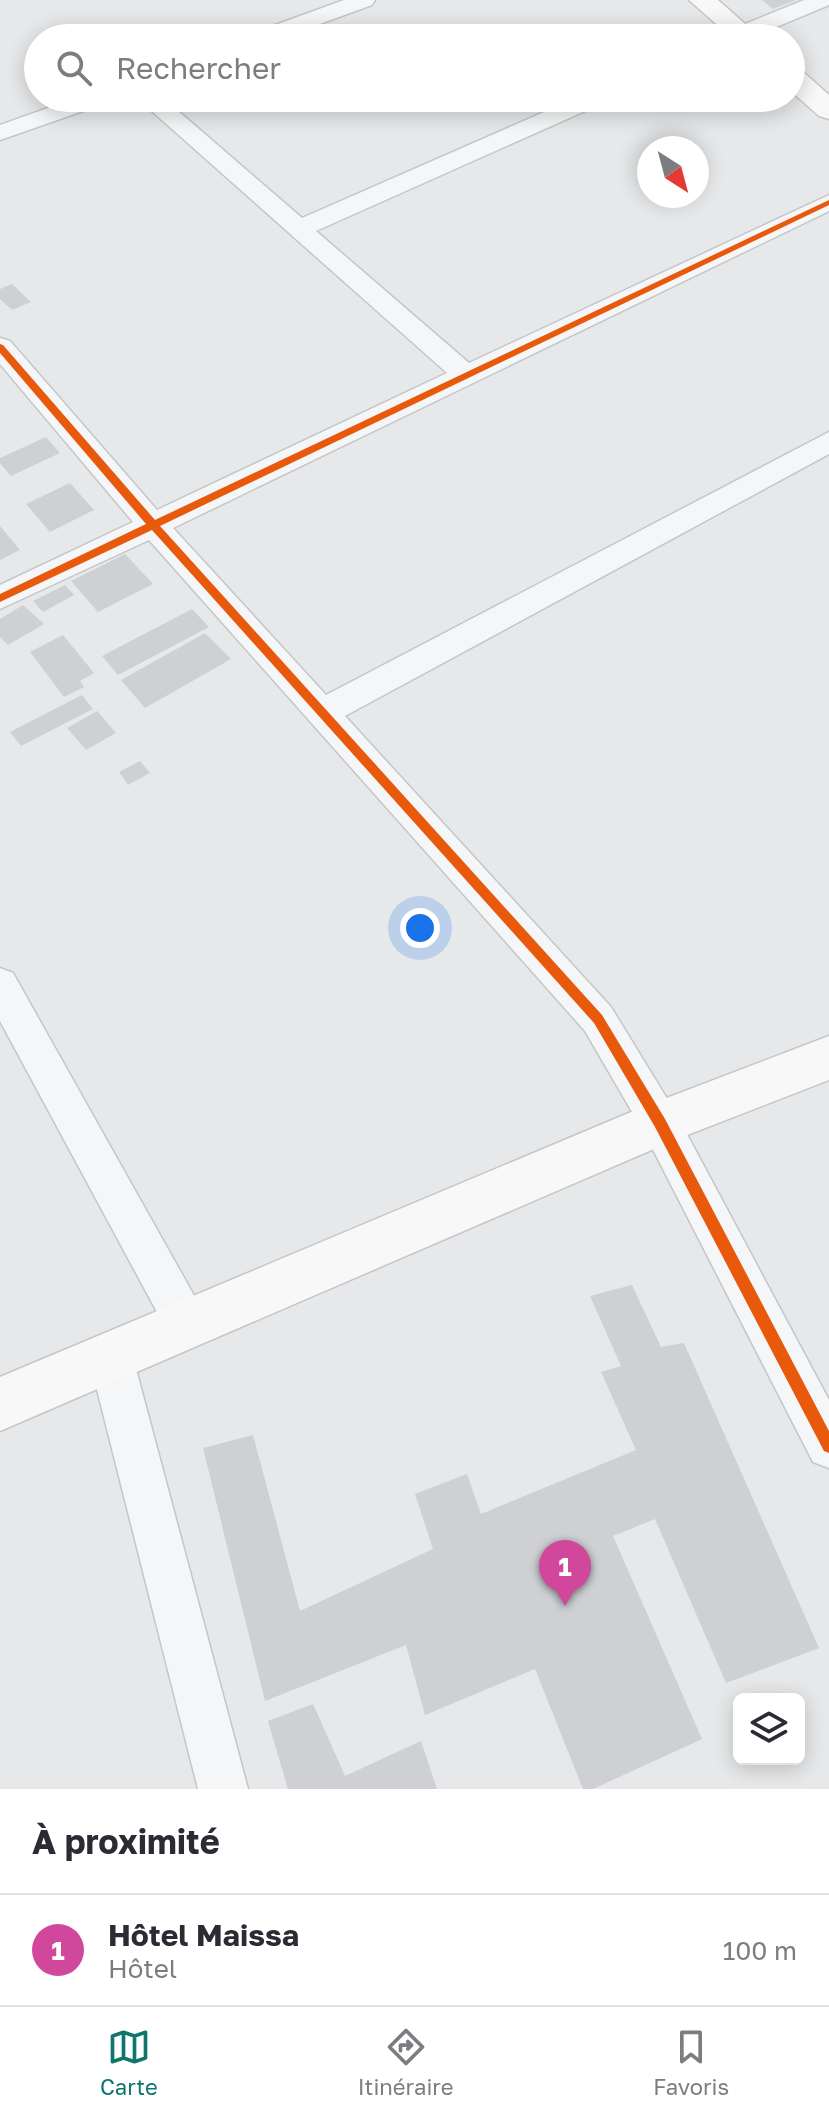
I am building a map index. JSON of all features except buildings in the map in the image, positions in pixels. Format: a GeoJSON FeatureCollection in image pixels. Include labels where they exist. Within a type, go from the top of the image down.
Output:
{"type":"FeatureCollection","features":[{"type":"Feature","properties":{"kind":"street"},"geometry":{"type":"LineString","coordinates":[[299,24],[364,0]]}},
{"type":"Feature","properties":{"kind":"street"},"geometry":{"type":"LineString","coordinates":[[702,0],[727,24]]}},
{"type":"Feature","properties":{"kind":"street"},"geometry":{"type":"LineString","coordinates":[[768,24],[823,0]]}},
{"type":"Feature","properties":{"kind":"street"},"geometry":{"type":"LineString","coordinates":[[805,89],[829,110]]}},
{"type":"Feature","properties":{"kind":"street"},"geometry":{"type":"LineString","coordinates":[[0,133],[59,112]]}},
{"type":"Feature","properties":{"kind":"street"},"geometry":{"type":"LineString","coordinates":[[165,112],[466,375]]}},
{"type":"Feature","properties":{"kind":"street"},"geometry":{"type":"LineString","coordinates":[[299,229],[563,112]]}},
{"type":"Feature","properties":{"kind":"street"},"geometry":{"type":"LineString","coordinates":[[0,598],[829,202]]}},
{"type":"Feature","properties":{"kind":"street"},"geometry":{"type":"LineString","coordinates":[[0,348],[154,526],[598,1019],[660,1123],[829,1446]]}},
{"type":"Feature","properties":{"kind":"street"},"geometry":{"type":"LineString","coordinates":[[322,713],[829,442]]}},
{"type":"Feature","properties":{"kind":"street"},"geometry":{"type":"LineString","coordinates":[[0,985],[186,1323]]}},
{"type":"Feature","properties":{"kind":"street"},"geometry":{"type":"LineString","coordinates":[[0,1404],[660,1123],[829,1058]]}},
{"type":"Feature","properties":{"kind":"street"},"geometry":{"type":"LineString","coordinates":[[111,1358],[223,1789]]}},
{"type":"Feature","properties":{"kind":"cycle path"},"geometry":{"type":"LineString","coordinates":[[0,598],[829,202]]}},
{"type":"Feature","properties":{"kind":"cycle path"},"geometry":{"type":"LineString","coordinates":[[0,347],[154,526],[598,1019],[660,1123],[829,1446]]}},
{"type":"Feature","properties":{"kind":"place","name":"Hôtel Maissa"},"geometry":{"type":"Point","coordinates":[565,1606]}}]}
